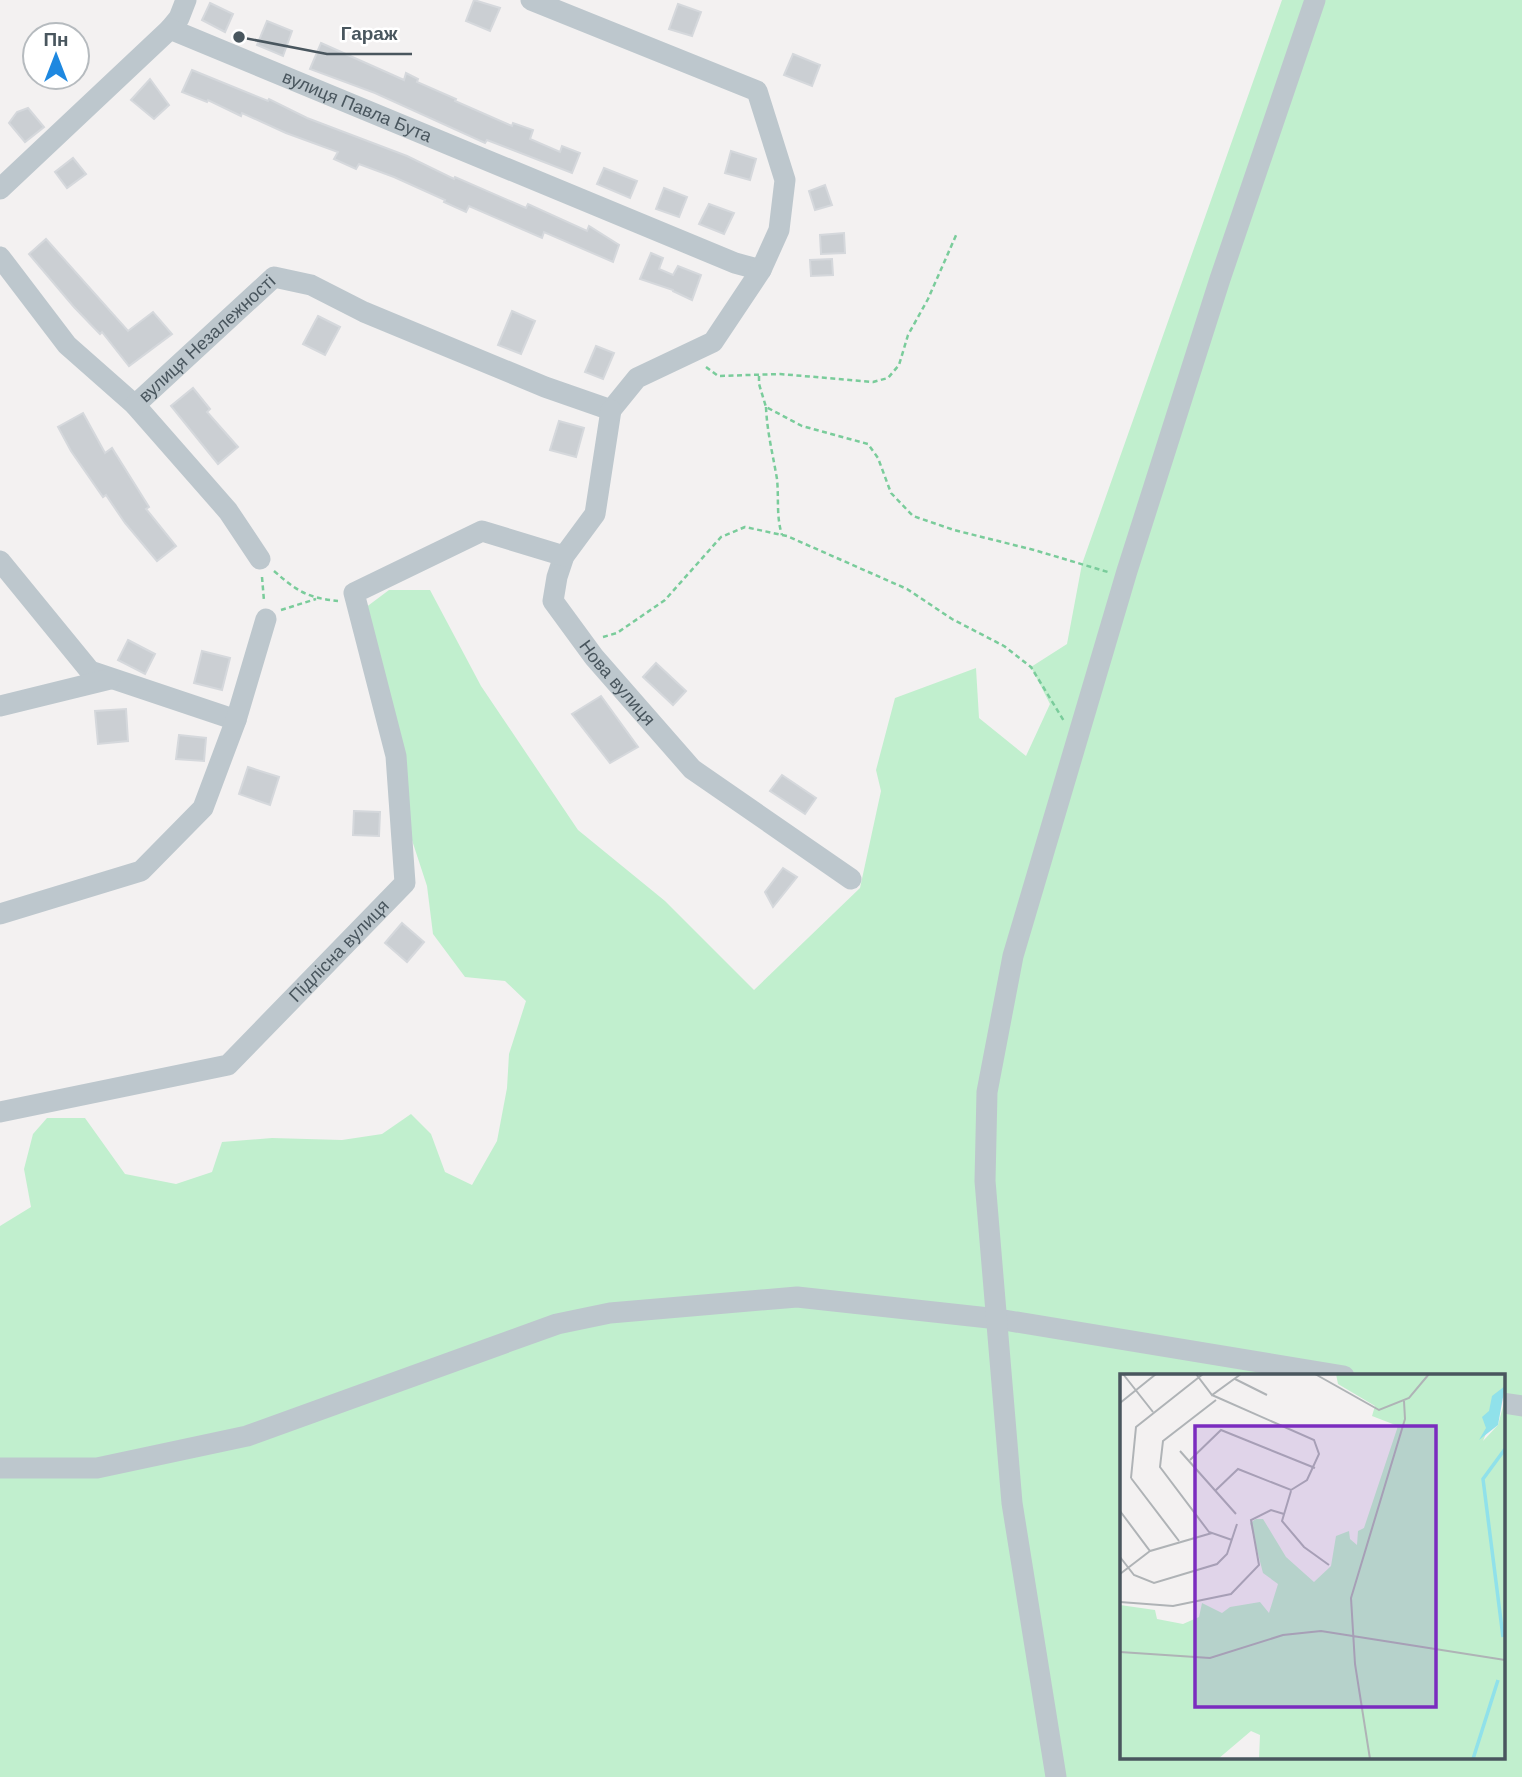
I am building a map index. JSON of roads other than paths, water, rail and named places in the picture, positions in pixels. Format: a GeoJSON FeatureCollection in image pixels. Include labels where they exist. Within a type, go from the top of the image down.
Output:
{"type":"FeatureCollection","features":[{"type":"Feature","properties":{"kind":"street"},"geometry":{"type":"LineString","coordinates":[[0,189],[170,29],[179,18],[186,0]]}},
{"type":"Feature","properties":{"kind":"street"},"geometry":{"type":"LineString","coordinates":[[531,0],[757,91],[785,180],[779,230],[761,270],[713,341],[637,378],[611,410]]}},
{"type":"Feature","properties":{"kind":"street"},"geometry":{"type":"LineString","coordinates":[[1056,1777],[1012,1503],[985,1181],[987,1091],[1013,956],[1126,576],[1220,279],[1315,0]]}},
{"type":"Feature","properties":{"kind":"street","name":"вулиця Павла Бута"},"geometry":{"type":"LineString","coordinates":[[170,29],[722,258],[761,270]]}},
{"type":"Feature","properties":{"kind":"street"},"geometry":{"type":"LineString","coordinates":[[0,257],[68,345],[135,405]]}},
{"type":"Feature","properties":{"kind":"street","name":"вулиця Незалежності"},"geometry":{"type":"LineString","coordinates":[[260,559],[229,511],[135,405],[274,277],[311,285],[363,312],[545,387],[611,410]]}},
{"type":"Feature","properties":{"kind":"street","name":"Нова вулиця"},"geometry":{"type":"LineString","coordinates":[[611,410],[595,514],[564,556],[556,577],[553,601],[594,657],[692,769],[851,879]]}},
{"type":"Feature","properties":{"kind":"street","name":"Підлісна вулиця"},"geometry":{"type":"LineString","coordinates":[[0,1112],[228,1065],[405,883],[396,756],[354,593],[482,531],[564,556]]}},
{"type":"Feature","properties":{"kind":"street"},"geometry":{"type":"LineString","coordinates":[[0,561],[90,671],[236,720]]}},
{"type":"Feature","properties":{"kind":"street"},"geometry":{"type":"LineString","coordinates":[[0,914],[141,871],[204,808],[236,720],[266,618]]}},
{"type":"Feature","properties":{"kind":"street"},"geometry":{"type":"LineString","coordinates":[[0,706],[110,679]]}},
{"type":"Feature","properties":{"kind":"street"},"geometry":{"type":"LineString","coordinates":[[0,1468],[97,1468],[247,1436],[556,1324],[610,1313],[797,1297],[998,1319],[1332,1374]]}},
{"type":"Feature","properties":{"kind":"street"},"geometry":{"type":"LineString","coordinates":[[1504,1402],[1522,1406]]}},
{"type":"Feature","properties":{"kind":"place","name":"Гараж"},"geometry":{"type":"Point","coordinates":[239,37]}}]}
